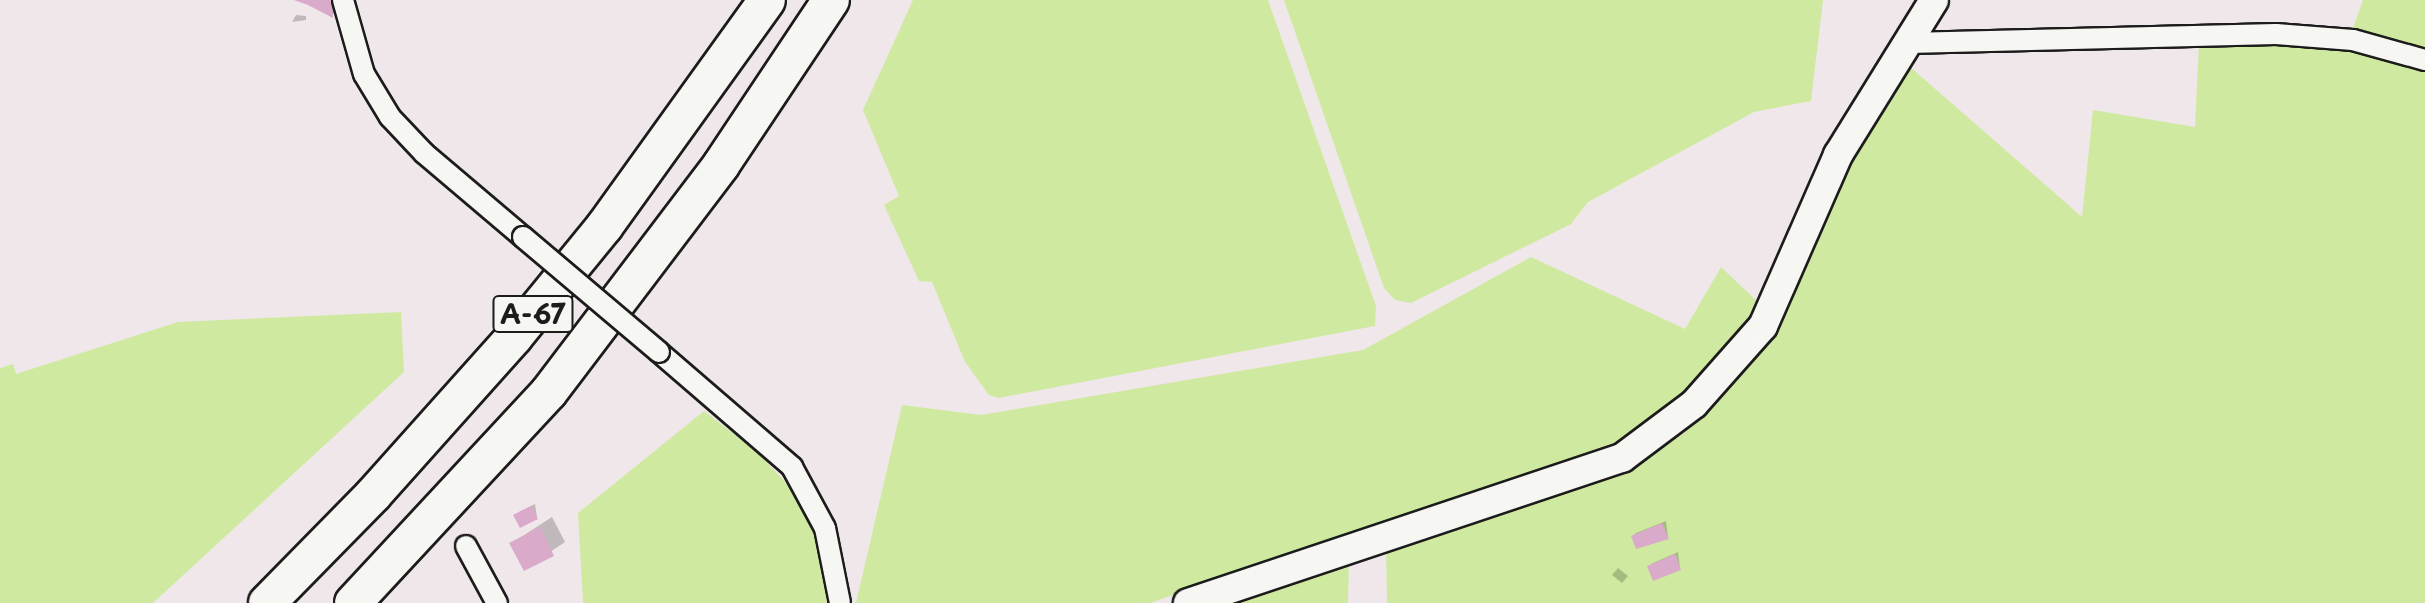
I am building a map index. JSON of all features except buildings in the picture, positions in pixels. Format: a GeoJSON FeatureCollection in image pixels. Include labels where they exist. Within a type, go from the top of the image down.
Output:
{"type":"FeatureCollection","features":[{"type":"Feature","properties":{"kind":"highway","name":"A-67"},"geometry":{"type":"LineString","coordinates":[[267,603],[373,495],[515,336],[614,214],[767,0]]}},
{"type":"Feature","properties":{"kind":"highway","name":"A-67"},"geometry":{"type":"LineString","coordinates":[[353,603],[549,392],[721,165],[831,0]]}},
{"type":"Feature","properties":{"kind":"street"},"geometry":{"type":"LineString","coordinates":[[343,0],[364,74],[390,117],[424,153],[792,467],[825,528],[840,603]]}},
{"type":"Feature","properties":{"kind":"street"},"geometry":{"type":"LineString","coordinates":[[1188,603],[1622,458],[1694,404],[1763,326],[1838,155],[1934,0]]}},
{"type":"Feature","properties":{"kind":"street"},"geometry":{"type":"LineString","coordinates":[[1908,43],[2276,34],[2353,40],[2425,60]]}},
{"type":"Feature","properties":{"kind":"street"},"geometry":{"type":"LineString","coordinates":[[466,546],[497,603]]}},
{"type":"Feature","properties":{"kind":"green space"},"geometry":{"type":"Polygon","coordinates":[[[913,0],[1268,0],[1376,306],[1375,326],[999,398],[989,395],[965,362],[932,282],[919,281],[884,205],[899,196],[863,110],[913,0]]]}},
{"type":"Feature","properties":{"kind":"green space"},"geometry":{"type":"Polygon","coordinates":[[[1284,0],[1823,0],[1811,101],[1754,112],[1588,202],[1571,224],[1411,303],[1395,300],[1384,288],[1284,0]]]}},
{"type":"Feature","properties":{"kind":"green space"},"geometry":{"type":"Polygon","coordinates":[[[2363,0],[2425,0],[2425,51],[2353,28],[2363,0]]]}},
{"type":"Feature","properties":{"kind":"green space"},"geometry":{"type":"Polygon","coordinates":[[[2199,41],[2339,44],[2425,66],[2425,603],[1387,603],[1386,544],[1638,460],[1683,434],[1726,393],[1761,344],[1828,198],[1909,66],[2082,217],[2093,110],[2195,127],[2199,41]]]}},
{"type":"Feature","properties":{"kind":"green space"},"geometry":{"type":"Polygon","coordinates":[[[1531,257],[1685,329],[1721,267],[1761,305],[1689,398],[1635,438],[1150,603],[856,603],[902,405],[981,415],[1363,350],[1531,257]]]}},
{"type":"Feature","properties":{"kind":"green space"},"geometry":{"type":"Polygon","coordinates":[[[401,312],[404,372],[153,603],[0,603],[0,368],[13,364],[16,374],[178,322],[401,312]]]}},
{"type":"Feature","properties":{"kind":"green space"},"geometry":{"type":"Polygon","coordinates":[[[704,411],[756,451],[789,486],[810,523],[827,570],[828,603],[583,603],[578,513],[704,411]]]}},
{"type":"Feature","properties":{"kind":"green space"},"geometry":{"type":"Polygon","coordinates":[[[1349,558],[1348,603],[1215,603],[1349,558]]]}}]}
